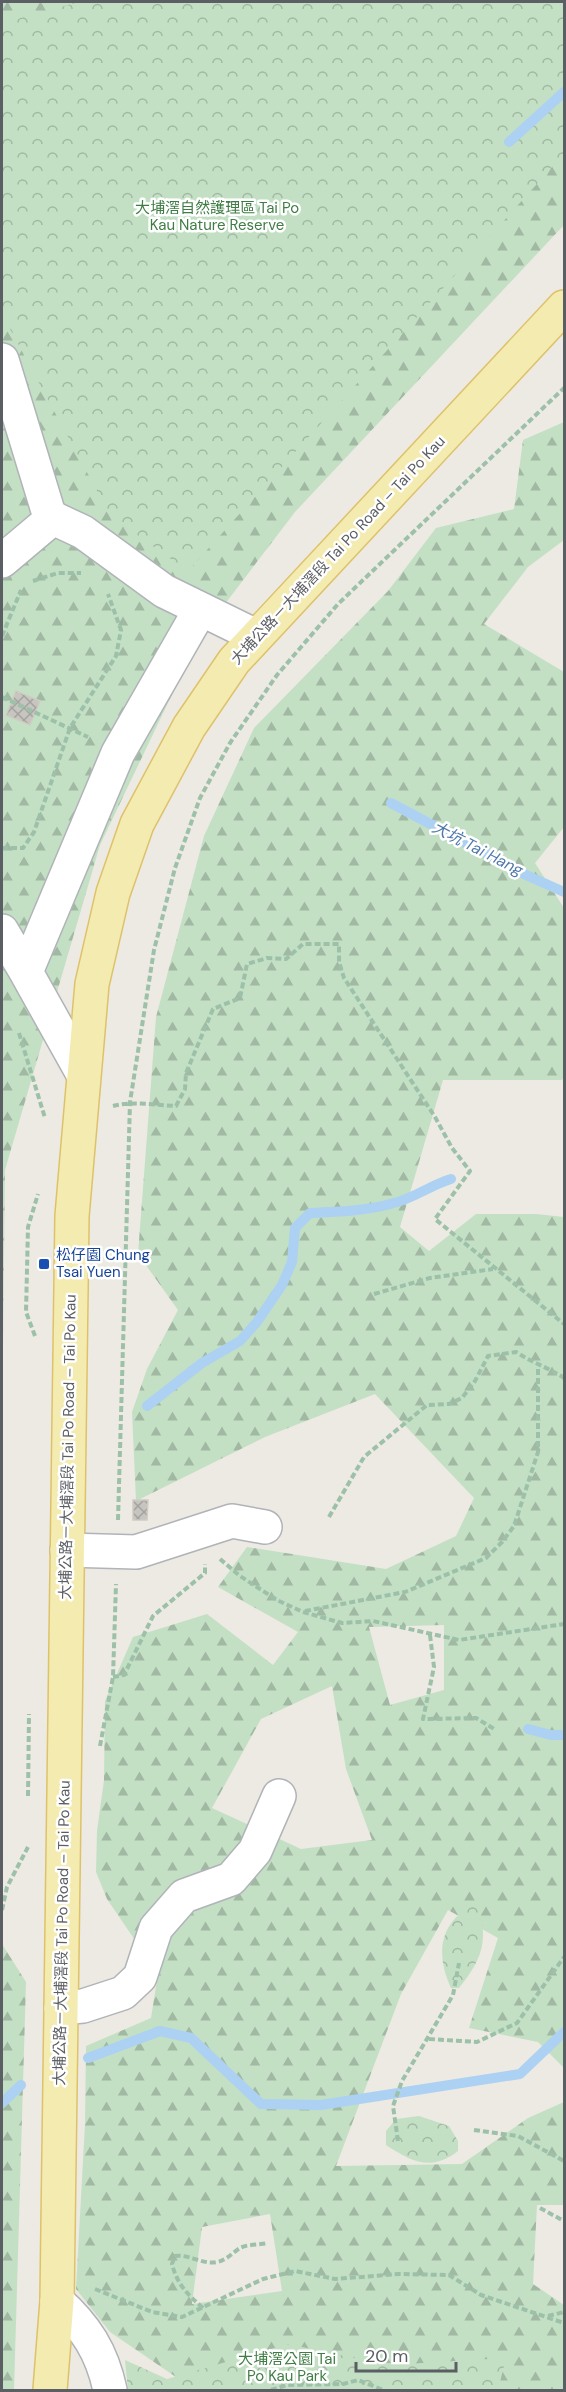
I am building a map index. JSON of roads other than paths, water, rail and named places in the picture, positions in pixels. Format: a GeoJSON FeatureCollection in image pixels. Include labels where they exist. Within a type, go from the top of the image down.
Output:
{"type":"FeatureCollection","features":[{"type":"Feature","properties":{"kind":"main road","name":"大埔公路－大埔滘段 Tai Po Road – Tai Po Kau"},"geometry":{"type":"LineString","coordinates":[[50,2391],[66,2309],[61,2008],[71,1237],[79,1115],[92,984],[113,893],[137,824],[189,727],[234,662],[564,307]]}},
{"type":"Feature","properties":{"kind":"lane"},"geometry":{"type":"LineString","coordinates":[[2,360],[48,511],[54,518],[83,532],[164,591],[256,636]]}},
{"type":"Feature","properties":{"kind":"lane"},"geometry":{"type":"LineString","coordinates":[[2,561],[54,518]]}},
{"type":"Feature","properties":{"kind":"lane"},"geometry":{"type":"LineString","coordinates":[[26,972],[118,753],[200,610]]}},
{"type":"Feature","properties":{"kind":"lane"},"geometry":{"type":"LineString","coordinates":[[2,931],[83,1074]]}},
{"type":"Feature","properties":{"kind":"lane"},"geometry":{"type":"LineString","coordinates":[[67,1550],[136,1552],[232,1521],[265,1527]]}},
{"type":"Feature","properties":{"kind":"lane"},"geometry":{"type":"LineString","coordinates":[[61,2008],[83,2007],[123,1993],[140,1977],[156,1928],[184,1896],[231,1880],[255,1851],[279,1796]]}},
{"type":"Feature","properties":{"kind":"lane"},"geometry":{"type":"LineString","coordinates":[[66,2309],[93,2339],[105,2366],[110,2391]]}},
{"type":"Feature","properties":{"kind":"waterway"},"geometry":{"type":"LineString","coordinates":[[509,142],[564,92]]}},
{"type":"Feature","properties":{"kind":"waterway","name":"大坑 Tai Hang"},"geometry":{"type":"LineString","coordinates":[[391,803],[526,875],[564,892]]}},
{"type":"Feature","properties":{"kind":"waterway"},"geometry":{"type":"LineString","coordinates":[[147,1406],[202,1363],[240,1341],[257,1322],[282,1285],[292,1262],[295,1228],[310,1213],[352,1211],[384,1206],[409,1198],[451,1179]]}},
{"type":"Feature","properties":{"kind":"waterway"},"geometry":{"type":"LineString","coordinates":[[528,1729],[551,1735],[564,1735]]}},
{"type":"Feature","properties":{"kind":"waterway"},"geometry":{"type":"LineString","coordinates":[[88,2058],[160,2031],[191,2038],[261,2104],[321,2105],[520,2074],[564,2032]]}},
{"type":"Feature","properties":{"kind":"waterway"},"geometry":{"type":"LineString","coordinates":[[2,2103],[21,2085]]}},
{"type":"Feature","properties":{"kind":"place","name":"松仔園 Chung Tsai Yuen"},"geometry":{"type":"Point","coordinates":[44,1264]}},
{"type":"Feature","properties":{"kind":"park label","name":"大埔滘自然護理區 Tai Po Kau Nature Reserve"},"geometry":{"type":"Point","coordinates":[217,216]}},
{"type":"Feature","properties":{"kind":"park label","name":"大埔滘公園 Tai Po Kau Park"},"geometry":{"type":"Point","coordinates":[287,2368]}}]}
